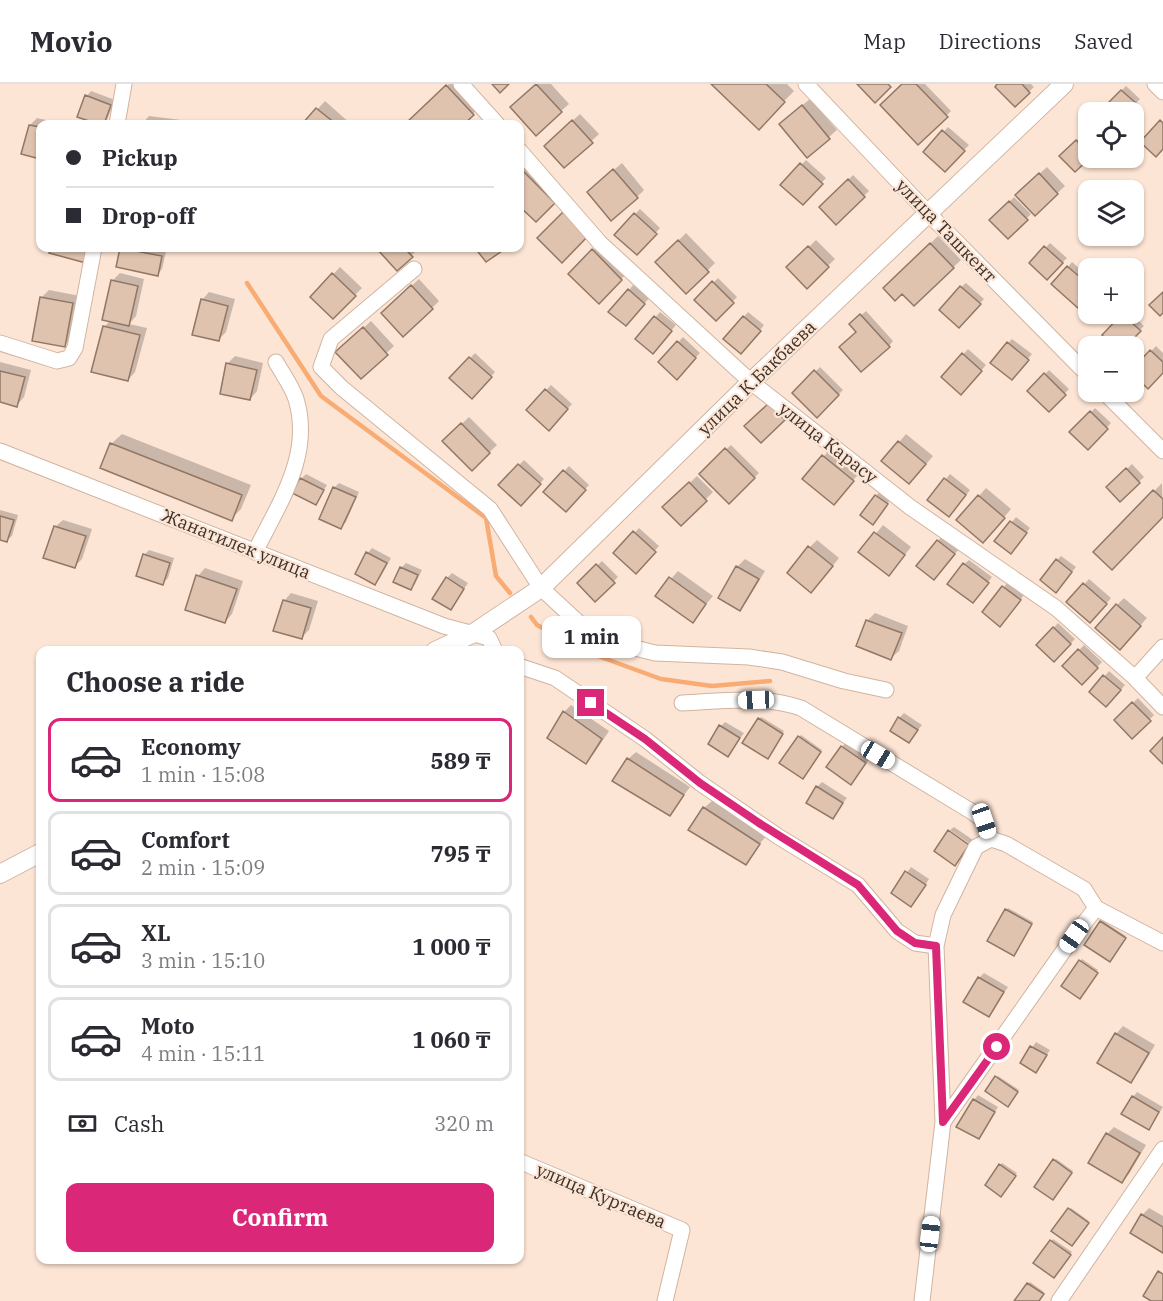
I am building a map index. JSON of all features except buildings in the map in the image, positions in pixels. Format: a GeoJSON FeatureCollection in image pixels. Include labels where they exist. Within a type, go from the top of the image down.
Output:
{"type":"FeatureCollection","features":[{"type":"Feature","properties":{"kind":"street"},"geometry":{"type":"LineString","coordinates":[[118,120],[124,84]]}},
{"type":"Feature","properties":{"kind":"street"},"geometry":{"type":"LineString","coordinates":[[461,84],[493,120]]}},
{"type":"Feature","properties":{"kind":"street","name":"улица Ташкент"},"geometry":{"type":"LineString","coordinates":[[806,84],[928,213],[1078,365]]}},
{"type":"Feature","properties":{"kind":"street","name":"улица К.Бакбаева"},"geometry":{"type":"LineString","coordinates":[[446,646],[472,634],[541,588],[751,382],[1064,84]]}},
{"type":"Feature","properties":{"kind":"street"},"geometry":{"type":"LineString","coordinates":[[1155,84],[1163,92]]}},
{"type":"Feature","properties":{"kind":"street","name":"улица Карасу"},"geometry":{"type":"LineString","coordinates":[[524,156],[600,243],[751,382],[910,507],[1056,608],[1135,678],[1163,707]]}},
{"type":"Feature","properties":{"kind":"street"},"geometry":{"type":"LineString","coordinates":[[0,343],[57,361],[69,358],[75,348],[93,252]]}},
{"type":"Feature","properties":{"kind":"street"},"geometry":{"type":"LineString","coordinates":[[414,269],[331,339],[321,367],[342,388],[490,509],[541,588],[580,624],[631,647],[655,653],[749,657],[782,662],[844,681],[886,690]]}},
{"type":"Feature","properties":{"kind":"street"},"geometry":{"type":"LineString","coordinates":[[255,552],[298,461],[301,434],[296,397],[276,362]]}},
{"type":"Feature","properties":{"kind":"street"},"geometry":{"type":"LineString","coordinates":[[1114,402],[1163,451]]}},
{"type":"Feature","properties":{"kind":"street","name":"Жанатилек улица"},"geometry":{"type":"LineString","coordinates":[[0,451],[444,627],[472,634]]}},
{"type":"Feature","properties":{"kind":"street"},"geometry":{"type":"LineString","coordinates":[[472,634],[489,638],[493,646]]}},
{"type":"Feature","properties":{"kind":"street"},"geometry":{"type":"LineString","coordinates":[[1135,678],[1163,647]]}},
{"type":"Feature","properties":{"kind":"street"},"geometry":{"type":"LineString","coordinates":[[524,668],[555,678],[645,739],[700,783],[749,817],[858,885],[897,931],[915,943],[936,946]]}},
{"type":"Feature","properties":{"kind":"street"},"geometry":{"type":"LineString","coordinates":[[682,703],[756,700],[782,702],[801,708],[974,813],[984,821],[991,839]]}},
{"type":"Feature","properties":{"kind":"street"},"geometry":{"type":"LineString","coordinates":[[922,1301],[943,1122],[936,946],[943,915],[976,847],[991,839],[1006,844],[1084,889],[1096,908],[1163,943]]}},
{"type":"Feature","properties":{"kind":"street"},"geometry":{"type":"LineString","coordinates":[[0,874],[36,855]]}},
{"type":"Feature","properties":{"kind":"street"},"geometry":{"type":"LineString","coordinates":[[943,1122],[1096,908]]}},
{"type":"Feature","properties":{"kind":"street"},"geometry":{"type":"LineString","coordinates":[[1059,1301],[1163,1149]]}},
{"type":"Feature","properties":{"kind":"street","name":"улица Куртаева"},"geometry":{"type":"LineString","coordinates":[[524,1163],[682,1230],[665,1301]]}},
{"type":"Feature","properties":{"kind":"waterway"},"geometry":{"type":"LineString","coordinates":[[247,283],[321,396],[486,518],[496,576],[510,593]]}},
{"type":"Feature","properties":{"kind":"waterway"},"geometry":{"type":"LineString","coordinates":[[531,617],[537,625],[587,652],[661,679],[712,686],[770,681]]}},
{"type":"Feature","properties":{"kind":"route"},"geometry":{"type":"LineString","coordinates":[[591,703],[645,739],[700,783],[779,837],[858,885],[897,931],[915,943],[936,946],[943,1122],[997,1047]]}}]}
